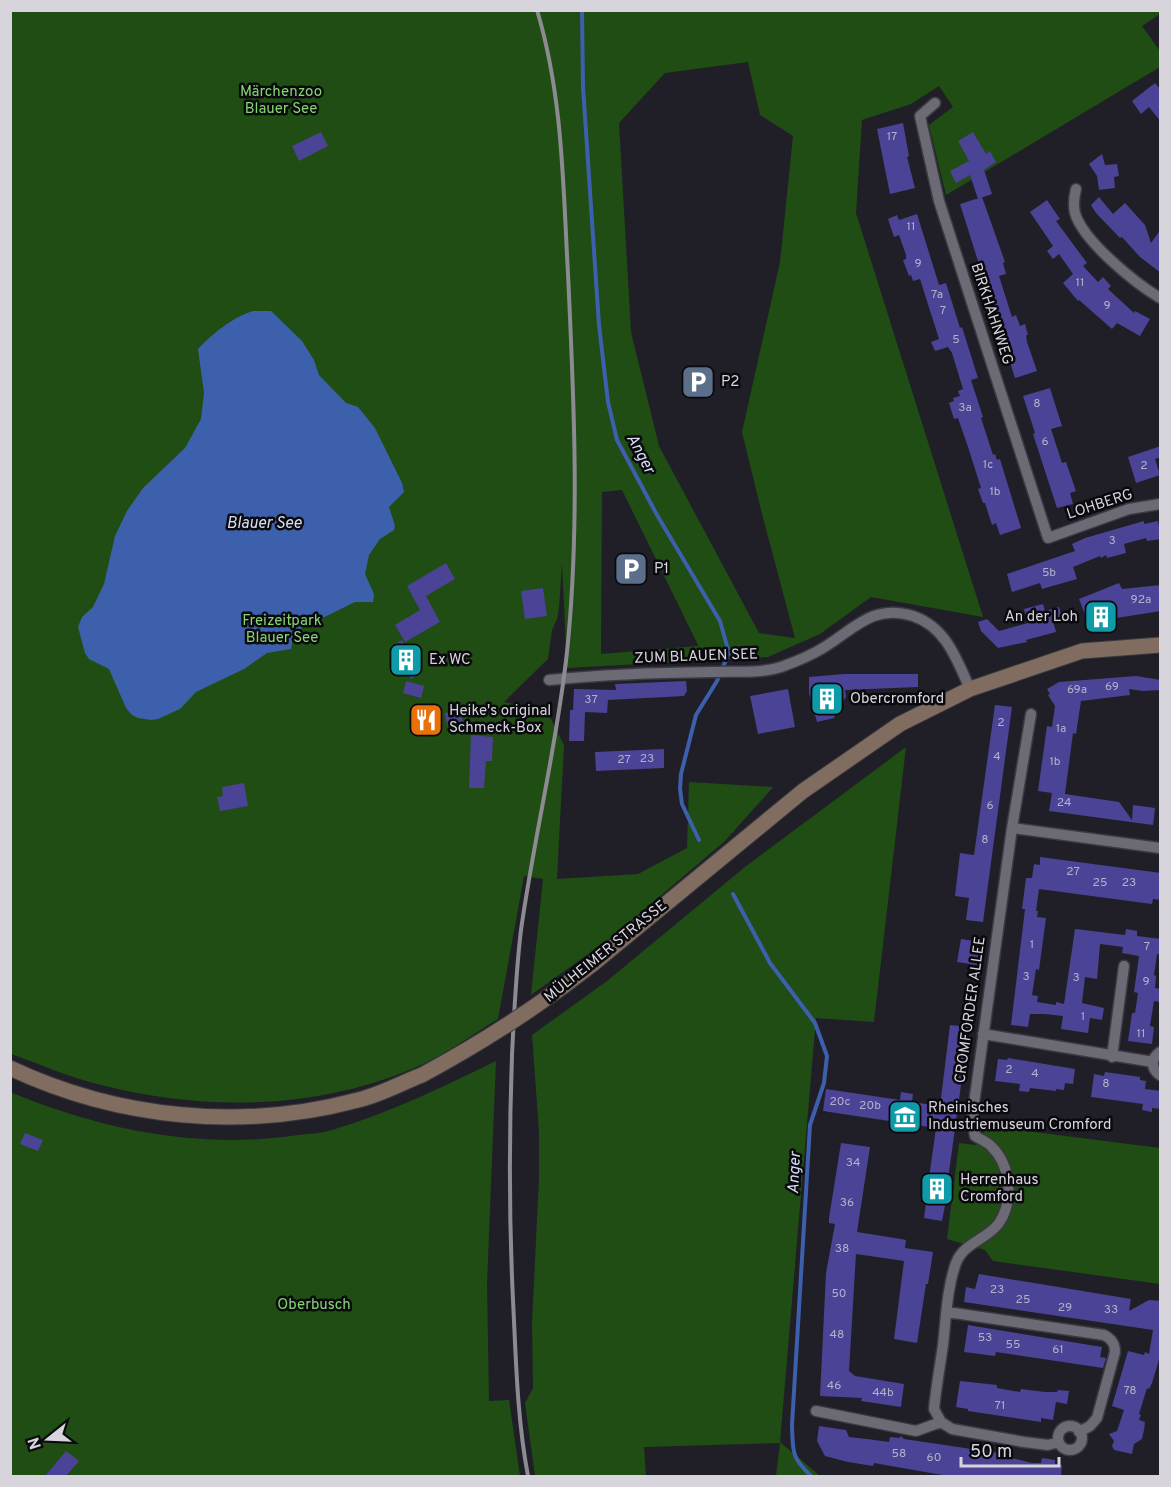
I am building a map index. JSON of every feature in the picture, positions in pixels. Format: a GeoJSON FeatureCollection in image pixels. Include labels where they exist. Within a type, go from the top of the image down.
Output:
{"type":"FeatureCollection","features":[{"type":"Feature","properties":{"kind":"main road","name":"MÜLHEIMER STRASSE"},"geometry":{"type":"LineString","coordinates":[[10,1068],[36,1080],[99,1101],[170,1114],[227,1117],[280,1114],[361,1100],[422,1075],[505,1028],[547,1000],[803,791],[900,724],[970,689],[1083,651],[1161,645]]}},
{"type":"Feature","properties":{"kind":"street","name":"BIRKHAHNWEG"},"geometry":{"type":"LineString","coordinates":[[935,103],[920,116],[939,201],[1048,538]]}},
{"type":"Feature","properties":{"kind":"street"},"geometry":{"type":"LineString","coordinates":[[1076,189],[1073,203],[1081,226],[1127,274],[1142,287],[1161,298]]}},
{"type":"Feature","properties":{"kind":"street","name":"LOHBERG"},"geometry":{"type":"LineString","coordinates":[[1048,538],[1129,509],[1161,504]]}},
{"type":"Feature","properties":{"kind":"street","name":"ZUM BLAUEN SEE"},"geometry":{"type":"LineString","coordinates":[[549,680],[779,668],[824,647],[863,619],[888,613],[913,616],[939,632],[954,653],[970,689]]}},
{"type":"Feature","properties":{"kind":"street","name":"CROMFORDER ALLEE"},"geometry":{"type":"LineString","coordinates":[[941,1422],[934,1409],[946,1312],[956,1263],[962,1251],[983,1238],[999,1223],[1009,1199],[1008,1179],[1000,1159],[991,1146],[975,1136],[972,1118],[1012,828],[1031,714]]}},
{"type":"Feature","properties":{"kind":"street"},"geometry":{"type":"LineString","coordinates":[[1012,828],[1161,848]]}},
{"type":"Feature","properties":{"kind":"street"},"geometry":{"type":"LineString","coordinates":[[1112,1056],[1124,966]]}},
{"type":"Feature","properties":{"kind":"street"},"geometry":{"type":"LineString","coordinates":[[983,1034],[1153,1062]]}},
{"type":"Feature","properties":{"kind":"street"},"geometry":{"type":"LineString","coordinates":[[1161,1052],[1153,1062],[1154,1070],[1161,1075]]}},
{"type":"Feature","properties":{"kind":"street"},"geometry":{"type":"LineString","coordinates":[[946,1312],[1104,1335],[1110,1338],[1115,1346],[1115,1352],[1097,1418],[1090,1426],[1079,1432]]}},
{"type":"Feature","properties":{"kind":"street"},"geometry":{"type":"LineString","coordinates":[[816,1411],[915,1431],[941,1422],[951,1430],[1048,1445],[1059,1442]]}},
{"type":"Feature","properties":{"kind":"street"},"geometry":{"type":"LineString","coordinates":[[1073,1427],[1079,1432],[1081,1439],[1077,1447],[1065,1449],[1059,1442],[1058,1436],[1063,1429],[1073,1427]]}},
{"type":"Feature","properties":{"kind":"green space"},"geometry":{"type":"Polygon","coordinates":[[[11,11],[1160,11],[1160,14],[1142,26],[1160,51],[1160,67],[946,195],[929,125],[953,107],[939,86],[911,104],[862,120],[856,213],[983,617],[871,597],[820,634],[768,657],[567,668],[562,564],[559,608],[552,630],[548,659],[504,702],[547,711],[564,745],[557,879],[638,874],[687,848],[689,782],[773,787],[725,841],[612,937],[531,995],[543,879],[524,876],[498,1019],[433,1059],[385,1079],[305,1098],[264,1102],[182,1100],[141,1094],[89,1082],[11,1054],[11,11]],[[748,62],[665,73],[619,123],[631,332],[659,446],[759,633],[795,638],[742,432],[780,262],[793,136],[760,115],[748,62]],[[622,490],[602,492],[601,654],[698,646],[698,645],[622,490]]]}},
{"type":"Feature","properties":{"kind":"green space"},"geometry":{"type":"Polygon","coordinates":[[[906,747],[874,1022],[816,1018],[780,1442],[820,1476],[776,1476],[780,1443],[644,1447],[646,1476],[535,1476],[525,1403],[533,1388],[532,1322],[539,1179],[539,1132],[532,1035],[607,981],[745,867],[906,747]]]}},
{"type":"Feature","properties":{"kind":"green space","name":"Oberbusch"},"geometry":{"type":"Polygon","coordinates":[[[496,1061],[487,1284],[489,1401],[509,1400],[520,1476],[11,1476],[10,1092],[78,1116],[148,1133],[184,1138],[255,1139],[332,1130],[416,1099],[496,1061]]]}},
{"type":"Feature","properties":{"kind":"green space"},"geometry":{"type":"Polygon","coordinates":[[[987,1126],[1160,1148],[1160,1284],[993,1261],[985,1250],[947,1239],[959,1143],[976,1145],[987,1126]]]}},
{"type":"Feature","properties":{"kind":"water","name":"Blauer See"},"geometry":{"type":"Polygon","coordinates":[[[253,311],[271,311],[302,341],[314,360],[319,375],[346,403],[358,407],[375,428],[402,483],[404,492],[389,507],[395,526],[394,530],[380,539],[369,555],[365,574],[374,594],[373,602],[355,602],[298,630],[293,636],[291,649],[267,653],[244,669],[196,692],[180,709],[158,719],[138,718],[126,708],[109,669],[89,659],[85,653],[78,627],[82,617],[93,607],[104,584],[115,536],[127,511],[143,488],[185,448],[201,419],[204,393],[198,349],[223,327],[253,311]]]}},
{"type":"Feature","properties":{"kind":"building"},"geometry":{"type":"Polygon","coordinates":[[[1155,83],[1161,90],[1161,122],[1149,107],[1141,114],[1132,101],[1155,83]]]}},
{"type":"Feature","properties":{"kind":"building"},"geometry":{"type":"Polygon","coordinates":[[[903,123],[909,156],[907,157],[915,188],[890,194],[877,129],[903,123]]]}},
{"type":"Feature","properties":{"kind":"building"},"geometry":{"type":"Polygon","coordinates":[[[321,132],[328,146],[299,161],[292,146],[321,132]]]}},
{"type":"Feature","properties":{"kind":"building"},"geometry":{"type":"Polygon","coordinates":[[[973,132],[986,154],[990,151],[996,162],[984,170],[992,194],[978,199],[970,175],[956,183],[950,171],[969,161],[958,141],[973,132]]]}},
{"type":"Feature","properties":{"kind":"building"},"geometry":{"type":"Polygon","coordinates":[[[1102,154],[1105,165],[1117,164],[1119,176],[1114,177],[1115,188],[1099,190],[1097,176],[1089,164],[1102,154]]]}},
{"type":"Feature","properties":{"kind":"building"},"geometry":{"type":"Polygon","coordinates":[[[982,197],[1005,262],[1003,263],[1006,274],[999,276],[1012,317],[1016,315],[1020,326],[1025,324],[1027,342],[1037,371],[1015,378],[960,204],[982,197]]]}},
{"type":"Feature","properties":{"kind":"building"},"geometry":{"type":"Polygon","coordinates":[[[1099,197],[1113,214],[1125,203],[1145,225],[1151,243],[1161,229],[1161,273],[1140,257],[1096,213],[1091,205],[1099,197]]]}},
{"type":"Feature","properties":{"kind":"building"},"geometry":{"type":"Polygon","coordinates":[[[1047,200],[1060,219],[1056,221],[1087,263],[1083,266],[1098,282],[1103,277],[1111,286],[1108,289],[1134,313],[1135,311],[1150,319],[1140,336],[1117,323],[1112,329],[1078,301],[1063,283],[1073,274],[1059,254],[1053,259],[1047,251],[1053,246],[1030,212],[1047,200]]]}},
{"type":"Feature","properties":{"kind":"building"},"geometry":{"type":"Polygon","coordinates":[[[917,214],[939,285],[946,283],[960,328],[962,327],[978,378],[971,380],[983,417],[981,418],[993,455],[995,454],[997,460],[1000,459],[1021,528],[1000,535],[996,523],[992,525],[985,503],[983,503],[978,489],[981,488],[968,447],[958,418],[954,419],[949,403],[954,401],[953,398],[960,396],[958,391],[963,389],[952,353],[948,347],[935,351],[931,342],[939,339],[920,279],[913,281],[911,275],[909,276],[903,260],[906,259],[906,255],[899,235],[894,237],[888,219],[897,215],[899,220],[917,214]]]}},
{"type":"Feature","properties":{"kind":"building"},"geometry":{"type":"Polygon","coordinates":[[[1050,388],[1062,426],[1051,429],[1062,463],[1066,462],[1076,491],[1070,493],[1073,504],[1057,508],[1023,396],[1050,388]]]}},
{"type":"Feature","properties":{"kind":"building"},"geometry":{"type":"Polygon","coordinates":[[[1161,446],[1161,457],[1155,459],[1160,475],[1136,483],[1128,457],[1161,446]]]}},
{"type":"Feature","properties":{"kind":"building"},"geometry":{"type":"Polygon","coordinates":[[[1144,521],[1144,524],[1158,521],[1161,539],[1147,541],[1146,538],[1124,544],[1126,553],[1107,558],[1106,555],[1101,558],[1100,556],[1073,567],[1077,579],[1042,589],[1040,583],[1012,592],[1007,574],[1075,551],[1072,544],[1085,538],[1144,521]]]}},
{"type":"Feature","properties":{"kind":"building"},"geometry":{"type":"Polygon","coordinates":[[[446,563],[455,579],[426,596],[440,622],[405,642],[395,625],[420,610],[407,586],[446,563]]]}},
{"type":"Feature","properties":{"kind":"building"},"geometry":{"type":"Polygon","coordinates":[[[1119,583],[1122,589],[1161,585],[1161,611],[1116,618],[1118,623],[1092,633],[1079,599],[1119,583]]]}},
{"type":"Feature","properties":{"kind":"building"},"geometry":{"type":"Polygon","coordinates":[[[543,588],[547,616],[525,619],[521,591],[543,588]]]}},
{"type":"Feature","properties":{"kind":"building"},"geometry":{"type":"Polygon","coordinates":[[[1043,604],[1045,611],[1059,607],[1062,618],[1053,621],[1056,632],[1026,640],[1027,642],[998,648],[981,631],[978,622],[987,619],[999,631],[1028,623],[1024,609],[1043,604]]]}},
{"type":"Feature","properties":{"kind":"building","name":"Ex WC"},"geometry":{"type":"Polygon","coordinates":[[[402,640],[421,673],[411,679],[391,646],[402,640]]]}},
{"type":"Feature","properties":{"kind":"building","name":"Obercromford"},"geometry":{"type":"Polygon","coordinates":[[[844,674],[918,674],[918,687],[845,690],[846,697],[838,707],[834,718],[817,722],[809,693],[809,677],[844,674]]]}},
{"type":"Feature","properties":{"kind":"building"},"geometry":{"type":"Polygon","coordinates":[[[1136,676],[1161,680],[1161,690],[1129,689],[1130,695],[1081,701],[1076,734],[1073,733],[1065,794],[1119,802],[1132,820],[1133,805],[1155,808],[1153,825],[1049,811],[1052,793],[1038,791],[1047,726],[1052,727],[1055,706],[1047,689],[1059,682],[1136,676]]]}},
{"type":"Feature","properties":{"kind":"building"},"geometry":{"type":"Polygon","coordinates":[[[406,681],[424,686],[421,698],[403,693],[406,681]]]}},
{"type":"Feature","properties":{"kind":"building"},"geometry":{"type":"Polygon","coordinates":[[[686,681],[687,691],[684,696],[608,700],[607,713],[585,712],[584,741],[569,741],[570,710],[573,710],[574,689],[616,690],[615,684],[686,681]]]}},
{"type":"Feature","properties":{"kind":"building"},"geometry":{"type":"Polygon","coordinates":[[[788,689],[795,727],[758,734],[750,696],[788,689]]]}},
{"type":"Feature","properties":{"kind":"building"},"geometry":{"type":"Polygon","coordinates":[[[995,705],[1012,707],[983,922],[966,920],[969,898],[955,896],[960,853],[974,855],[995,705]]]}},
{"type":"Feature","properties":{"kind":"building"},"geometry":{"type":"Polygon","coordinates":[[[461,711],[463,724],[447,726],[445,713],[461,711]]]}},
{"type":"Feature","properties":{"kind":"building"},"geometry":{"type":"Polygon","coordinates":[[[471,735],[493,737],[492,761],[486,761],[484,788],[469,788],[471,735]]]}},
{"type":"Feature","properties":{"kind":"building"},"geometry":{"type":"Polygon","coordinates":[[[664,749],[664,768],[596,771],[595,752],[664,749]]]}},
{"type":"Feature","properties":{"kind":"building"},"geometry":{"type":"Polygon","coordinates":[[[244,783],[248,806],[220,811],[217,797],[223,796],[222,787],[244,783]]]}},
{"type":"Feature","properties":{"kind":"building"},"geometry":{"type":"Polygon","coordinates":[[[1040,857],[1161,873],[1161,900],[1153,899],[1152,904],[1039,889],[1036,911],[1038,911],[1037,917],[1046,918],[1039,970],[1036,969],[1032,995],[1038,996],[1037,1002],[1064,1004],[1075,929],[1125,935],[1126,929],[1137,931],[1137,936],[1161,939],[1161,955],[1157,954],[1154,975],[1156,976],[1155,988],[1161,989],[1161,997],[1160,1002],[1154,1001],[1150,1026],[1154,1027],[1152,1044],[1128,1041],[1138,993],[1134,992],[1139,956],[1122,953],[1123,947],[1100,944],[1097,979],[1085,977],[1082,1003],[1104,1008],[1102,1020],[1090,1018],[1088,1033],[1061,1029],[1063,1016],[1045,1014],[1030,1014],[1028,1027],[1011,1025],[1025,909],[1022,909],[1026,878],[1032,878],[1034,864],[1040,865],[1040,857]]]}},
{"type":"Feature","properties":{"kind":"building"},"geometry":{"type":"Polygon","coordinates":[[[961,939],[981,942],[977,965],[957,962],[961,939]]]}},
{"type":"Feature","properties":{"kind":"building"},"geometry":{"type":"Polygon","coordinates":[[[950,1025],[969,1027],[949,1185],[942,1221],[924,1218],[927,1196],[923,1195],[925,1178],[929,1178],[936,1128],[823,1111],[826,1089],[900,1100],[901,1092],[913,1094],[912,1102],[940,1106],[950,1025]]]}},
{"type":"Feature","properties":{"kind":"building"},"geometry":{"type":"Polygon","coordinates":[[[1008,1058],[1075,1069],[1073,1084],[1065,1083],[1064,1090],[1030,1088],[1029,1092],[1019,1091],[1020,1084],[995,1081],[998,1059],[1007,1060],[1008,1058]]]}},
{"type":"Feature","properties":{"kind":"building"},"geometry":{"type":"Polygon","coordinates":[[[1105,1072],[1140,1077],[1140,1080],[1146,1081],[1145,1089],[1161,1091],[1161,1109],[1152,1108],[1152,1112],[1142,1110],[1143,1104],[1091,1097],[1094,1074],[1104,1076],[1105,1072]]]}},
{"type":"Feature","properties":{"kind":"building"},"geometry":{"type":"Polygon","coordinates":[[[25,1133],[43,1140],[38,1151],[20,1144],[25,1133]]]}},
{"type":"Feature","properties":{"kind":"building"},"geometry":{"type":"Polygon","coordinates":[[[841,1143],[870,1147],[857,1232],[906,1240],[905,1248],[933,1252],[917,1343],[894,1339],[904,1261],[856,1254],[849,1371],[855,1376],[904,1384],[901,1407],[861,1401],[862,1398],[820,1396],[826,1273],[835,1224],[829,1223],[829,1218],[841,1143]]]}},
{"type":"Feature","properties":{"kind":"building"},"geometry":{"type":"Polygon","coordinates":[[[979,1274],[1131,1299],[1129,1311],[1149,1300],[1161,1301],[1161,1353],[1139,1414],[1141,1415],[1139,1420],[1145,1422],[1142,1439],[1134,1444],[1132,1454],[1114,1450],[1112,1446],[1114,1441],[1109,1434],[1117,1431],[1124,1410],[1112,1406],[1128,1351],[1149,1354],[1153,1330],[964,1302],[966,1287],[975,1289],[979,1274]]]}},
{"type":"Feature","properties":{"kind":"building"},"geometry":{"type":"Polygon","coordinates":[[[968,1325],[1102,1347],[1100,1357],[1106,1358],[1103,1368],[996,1352],[995,1356],[964,1352],[968,1325]]]}},
{"type":"Feature","properties":{"kind":"building"},"geometry":{"type":"Polygon","coordinates":[[[960,1381],[997,1385],[997,1388],[1020,1392],[1021,1389],[1045,1392],[1069,1391],[1067,1404],[1056,1402],[1053,1420],[1041,1418],[1041,1422],[968,1411],[968,1409],[956,1407],[960,1381]]]}},
{"type":"Feature","properties":{"kind":"building"},"geometry":{"type":"Polygon","coordinates":[[[819,1426],[846,1430],[849,1437],[889,1442],[890,1437],[899,1438],[901,1436],[904,1439],[1012,1455],[1012,1458],[1032,1463],[1041,1463],[1042,1458],[1055,1460],[1055,1464],[1062,1465],[1061,1476],[948,1476],[874,1463],[873,1466],[848,1462],[825,1456],[817,1441],[819,1426]]]}},
{"type":"Feature","properties":{"kind":"building"},"geometry":{"type":"Polygon","coordinates":[[[66,1451],[79,1461],[66,1476],[45,1476],[66,1451]]]}},
{"type":"Feature","properties":{"kind":"waterway","name":"Anger"},"geometry":{"type":"LineString","coordinates":[[582,10],[583,87],[599,325],[608,402],[617,440],[657,515],[720,621],[729,653],[717,681],[696,715],[681,774],[682,804],[699,840]]}},
{"type":"Feature","properties":{"kind":"waterway","name":"Anger"},"geometry":{"type":"LineString","coordinates":[[733,894],[770,963],[815,1023],[827,1056],[824,1083],[810,1125],[792,1425],[794,1454],[811,1476]]}},
{"type":"Feature","properties":{"kind":"railway"},"geometry":{"type":"LineString","coordinates":[[528,1476],[516,1366],[510,1208],[511,1086],[516,976],[532,860],[563,687],[571,605],[575,511],[572,369],[560,141],[552,75],[537,10]]}},
{"type":"Feature","properties":{"kind":"place","name":"P2"},"geometry":{"type":"Point","coordinates":[698,382]}},
{"type":"Feature","properties":{"kind":"place","name":"P1"},"geometry":{"type":"Point","coordinates":[631,569]}},
{"type":"Feature","properties":{"kind":"place","name":"An der Loh"},"geometry":{"type":"Point","coordinates":[1101,617]}},
{"type":"Feature","properties":{"kind":"place","name":"Ex WC"},"geometry":{"type":"Point","coordinates":[406,660]}},
{"type":"Feature","properties":{"kind":"place","name":"Obercromford"},"geometry":{"type":"Point","coordinates":[827,699]}},
{"type":"Feature","properties":{"kind":"place","name":"Heike's original Schmeck-Box"},"geometry":{"type":"Point","coordinates":[426,720]}},
{"type":"Feature","properties":{"kind":"place","name":"Rheinisches Industriemuseum Cromford"},"geometry":{"type":"Point","coordinates":[905,1117]}},
{"type":"Feature","properties":{"kind":"place","name":"Herrenhaus Cromford"},"geometry":{"type":"Point","coordinates":[937,1189]}},
{"type":"Feature","properties":{"kind":"park label","name":"Märchenzoo Blauer See"},"geometry":{"type":"Point","coordinates":[281,100]}},
{"type":"Feature","properties":{"kind":"park label","name":"Freizeitpark Blauer See"},"geometry":{"type":"Point","coordinates":[282,630]}}]}
